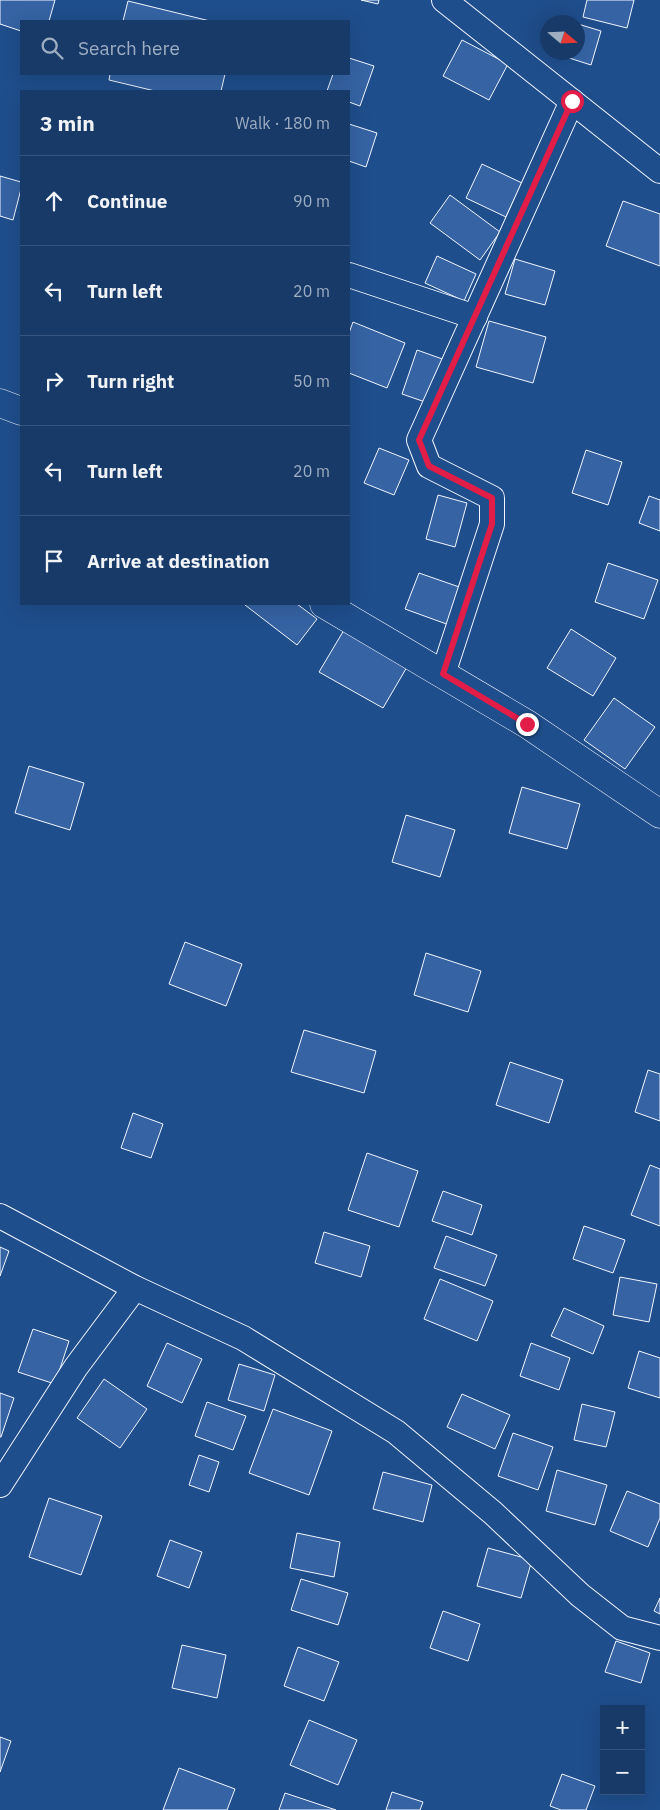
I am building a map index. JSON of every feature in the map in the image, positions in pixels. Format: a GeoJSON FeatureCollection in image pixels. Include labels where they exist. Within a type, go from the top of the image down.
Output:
{"type":"FeatureCollection","features":[{"type":"Feature","properties":{"kind":"main road"},"geometry":{"type":"LineString","coordinates":[[0,403],[20,411]]}},
{"type":"Feature","properties":{"kind":"main road"},"geometry":{"type":"LineString","coordinates":[[326,605],[527,724],[660,814]]}},
{"type":"Feature","properties":{"kind":"street"},"geometry":{"type":"LineString","coordinates":[[444,0],[660,171]]}},
{"type":"Feature","properties":{"kind":"street"},"geometry":{"type":"LineString","coordinates":[[443,674],[492,524],[492,498],[429,466],[419,440],[572,101]]}},
{"type":"Feature","properties":{"kind":"street"},"geometry":{"type":"LineString","coordinates":[[350,275],[474,317]]}},
{"type":"Feature","properties":{"kind":"street"},"geometry":{"type":"LineString","coordinates":[[0,1216],[135,1288],[243,1338],[396,1432],[493,1513],[580,1595],[622,1628],[660,1638]]}},
{"type":"Feature","properties":{"kind":"street"},"geometry":{"type":"LineString","coordinates":[[0,1485],[76,1367],[135,1288]]}},
{"type":"Feature","properties":{"kind":"building"},"geometry":{"type":"Polygon","coordinates":[[[0,0],[55,0],[49,20],[20,20],[20,31],[0,24],[0,0]]]}},
{"type":"Feature","properties":{"kind":"building"},"geometry":{"type":"Polygon","coordinates":[[[361,0],[379,0],[378,4],[361,0]]]}},
{"type":"Feature","properties":{"kind":"building"},"geometry":{"type":"Polygon","coordinates":[[[587,0],[634,0],[627,28],[585,18],[583,15],[587,0]]]}},
{"type":"Feature","properties":{"kind":"building"},"geometry":{"type":"Polygon","coordinates":[[[128,1],[206,20],[123,20],[128,1]]]}},
{"type":"Feature","properties":{"kind":"building"},"geometry":{"type":"Polygon","coordinates":[[[585,26],[601,31],[591,65],[576,60],[585,60],[585,26]]]}},
{"type":"Feature","properties":{"kind":"building"},"geometry":{"type":"Polygon","coordinates":[[[462,40],[508,64],[489,100],[443,76],[462,40]]]}},
{"type":"Feature","properties":{"kind":"building"},"geometry":{"type":"Polygon","coordinates":[[[350,58],[374,66],[360,106],[350,102],[350,90],[327,90],[333,75],[350,75],[350,58]]]}},
{"type":"Feature","properties":{"kind":"building"},"geometry":{"type":"Polygon","coordinates":[[[110,75],[225,75],[221,90],[151,90],[109,80],[110,75]]]}},
{"type":"Feature","properties":{"kind":"building"},"geometry":{"type":"Polygon","coordinates":[[[350,124],[377,133],[366,167],[350,161],[350,124]]]}},
{"type":"Feature","properties":{"kind":"building"},"geometry":{"type":"Polygon","coordinates":[[[482,164],[522,183],[506,217],[466,198],[482,164]]]}},
{"type":"Feature","properties":{"kind":"building"},"geometry":{"type":"Polygon","coordinates":[[[0,176],[20,182],[20,193],[13,220],[0,216],[0,176]]]}},
{"type":"Feature","properties":{"kind":"building"},"geometry":{"type":"Polygon","coordinates":[[[450,195],[500,232],[480,260],[430,223],[450,195]]]}},
{"type":"Feature","properties":{"kind":"building"},"geometry":{"type":"Polygon","coordinates":[[[623,201],[660,214],[660,266],[606,246],[623,201]]]}},
{"type":"Feature","properties":{"kind":"building"},"geometry":{"type":"Polygon","coordinates":[[[437,256],[476,274],[464,301],[425,283],[437,256]]]}},
{"type":"Feature","properties":{"kind":"building"},"geometry":{"type":"Polygon","coordinates":[[[515,259],[555,271],[545,305],[505,294],[515,259]]]}},
{"type":"Feature","properties":{"kind":"building"},"geometry":{"type":"Polygon","coordinates":[[[489,321],[546,337],[533,383],[476,367],[489,321]]]}},
{"type":"Feature","properties":{"kind":"building"},"geometry":{"type":"Polygon","coordinates":[[[353,322],[405,343],[387,388],[350,373],[350,330],[353,322]]]}},
{"type":"Feature","properties":{"kind":"building"},"geometry":{"type":"Polygon","coordinates":[[[417,350],[448,361],[434,405],[402,394],[417,350]]]}},
{"type":"Feature","properties":{"kind":"building"},"geometry":{"type":"Polygon","coordinates":[[[379,448],[409,460],[394,495],[364,483],[379,448]]]}},
{"type":"Feature","properties":{"kind":"building"},"geometry":{"type":"Polygon","coordinates":[[[586,450],[622,462],[608,505],[572,493],[586,450]]]}},
{"type":"Feature","properties":{"kind":"building"},"geometry":{"type":"Polygon","coordinates":[[[438,495],[467,503],[455,547],[426,539],[438,495]]]}},
{"type":"Feature","properties":{"kind":"building"},"geometry":{"type":"Polygon","coordinates":[[[649,496],[660,500],[660,531],[639,523],[649,496]]]}},
{"type":"Feature","properties":{"kind":"building"},"geometry":{"type":"Polygon","coordinates":[[[608,563],[658,580],[644,619],[595,602],[608,563]]]}},
{"type":"Feature","properties":{"kind":"building"},"geometry":{"type":"Polygon","coordinates":[[[419,573],[465,589],[452,626],[405,609],[419,573]]]}},
{"type":"Feature","properties":{"kind":"building"},"geometry":{"type":"Polygon","coordinates":[[[245,605],[298,605],[317,619],[297,645],[245,605]]]}},
{"type":"Feature","properties":{"kind":"building"},"geometry":{"type":"Polygon","coordinates":[[[571,629],[616,658],[593,696],[547,668],[571,629]]]}},
{"type":"Feature","properties":{"kind":"building"},"geometry":{"type":"Polygon","coordinates":[[[344,630],[407,667],[383,708],[319,672],[344,630]]]}},
{"type":"Feature","properties":{"kind":"building"},"geometry":{"type":"Polygon","coordinates":[[[614,698],[655,727],[625,769],[584,740],[614,698]]]}},
{"type":"Feature","properties":{"kind":"building"},"geometry":{"type":"Polygon","coordinates":[[[29,766],[84,783],[70,830],[15,813],[29,766]]]}},
{"type":"Feature","properties":{"kind":"building"},"geometry":{"type":"Polygon","coordinates":[[[522,787],[580,804],[567,849],[509,833],[522,787]]]}},
{"type":"Feature","properties":{"kind":"building"},"geometry":{"type":"Polygon","coordinates":[[[406,815],[455,830],[440,877],[392,862],[406,815]]]}},
{"type":"Feature","properties":{"kind":"building"},"geometry":{"type":"Polygon","coordinates":[[[185,942],[242,964],[226,1006],[169,984],[185,942]]]}},
{"type":"Feature","properties":{"kind":"building"},"geometry":{"type":"Polygon","coordinates":[[[426,953],[481,971],[468,1012],[414,995],[426,953]]]}},
{"type":"Feature","properties":{"kind":"building"},"geometry":{"type":"Polygon","coordinates":[[[304,1030],[376,1051],[364,1093],[291,1072],[304,1030]]]}},
{"type":"Feature","properties":{"kind":"building"},"geometry":{"type":"Polygon","coordinates":[[[510,1062],[563,1080],[549,1123],[496,1105],[510,1062]]]}},
{"type":"Feature","properties":{"kind":"building"},"geometry":{"type":"Polygon","coordinates":[[[648,1070],[660,1074],[660,1121],[635,1112],[648,1070]]]}},
{"type":"Feature","properties":{"kind":"building"},"geometry":{"type":"Polygon","coordinates":[[[133,1113],[163,1124],[151,1158],[121,1148],[133,1113]]]}},
{"type":"Feature","properties":{"kind":"building"},"geometry":{"type":"Polygon","coordinates":[[[367,1153],[418,1171],[399,1227],[348,1210],[367,1153]]]}},
{"type":"Feature","properties":{"kind":"building"},"geometry":{"type":"Polygon","coordinates":[[[650,1165],[660,1169],[660,1226],[631,1215],[650,1165]]]}},
{"type":"Feature","properties":{"kind":"building"},"geometry":{"type":"Polygon","coordinates":[[[443,1191],[482,1205],[472,1235],[432,1221],[443,1191]]]}},
{"type":"Feature","properties":{"kind":"building"},"geometry":{"type":"Polygon","coordinates":[[[584,1226],[625,1240],[613,1273],[573,1259],[584,1226]]]}},
{"type":"Feature","properties":{"kind":"building"},"geometry":{"type":"Polygon","coordinates":[[[324,1232],[370,1246],[361,1277],[315,1263],[324,1232]]]}},
{"type":"Feature","properties":{"kind":"building"},"geometry":{"type":"Polygon","coordinates":[[[446,1236],[497,1255],[485,1286],[434,1268],[446,1236]]]}},
{"type":"Feature","properties":{"kind":"building"},"geometry":{"type":"Polygon","coordinates":[[[0,1247],[9,1251],[0,1276],[0,1247]]]}},
{"type":"Feature","properties":{"kind":"building"},"geometry":{"type":"Polygon","coordinates":[[[620,1277],[657,1284],[649,1322],[613,1315],[620,1277]]]}},
{"type":"Feature","properties":{"kind":"building"},"geometry":{"type":"Polygon","coordinates":[[[440,1279],[493,1301],[477,1341],[424,1319],[440,1279]]]}},
{"type":"Feature","properties":{"kind":"building"},"geometry":{"type":"Polygon","coordinates":[[[564,1308],[604,1326],[593,1354],[551,1336],[564,1308]]]}},
{"type":"Feature","properties":{"kind":"building"},"geometry":{"type":"Polygon","coordinates":[[[33,1329],[69,1341],[55,1384],[18,1372],[33,1329]]]}},
{"type":"Feature","properties":{"kind":"building"},"geometry":{"type":"Polygon","coordinates":[[[167,1343],[202,1359],[182,1403],[147,1386],[167,1343]]]}},
{"type":"Feature","properties":{"kind":"building"},"geometry":{"type":"Polygon","coordinates":[[[531,1343],[570,1358],[559,1390],[520,1376],[531,1343]]]}},
{"type":"Feature","properties":{"kind":"building"},"geometry":{"type":"Polygon","coordinates":[[[639,1351],[660,1358],[660,1398],[628,1388],[639,1351]]]}},
{"type":"Feature","properties":{"kind":"building"},"geometry":{"type":"Polygon","coordinates":[[[239,1364],[275,1375],[264,1411],[228,1400],[239,1364]]]}},
{"type":"Feature","properties":{"kind":"building"},"geometry":{"type":"Polygon","coordinates":[[[104,1379],[147,1409],[120,1448],[77,1418],[104,1379]]]}},
{"type":"Feature","properties":{"kind":"building"},"geometry":{"type":"Polygon","coordinates":[[[0,1393],[14,1398],[1,1437],[0,1437],[0,1393]]]}},
{"type":"Feature","properties":{"kind":"building"},"geometry":{"type":"Polygon","coordinates":[[[462,1394],[510,1415],[495,1449],[447,1427],[462,1394]]]}},
{"type":"Feature","properties":{"kind":"building"},"geometry":{"type":"Polygon","coordinates":[[[207,1402],[246,1416],[233,1450],[195,1436],[207,1402]]]}},
{"type":"Feature","properties":{"kind":"building"},"geometry":{"type":"Polygon","coordinates":[[[582,1404],[615,1412],[606,1447],[574,1440],[582,1404]]]}},
{"type":"Feature","properties":{"kind":"building"},"geometry":{"type":"Polygon","coordinates":[[[273,1409],[332,1431],[309,1495],[249,1473],[273,1409]]]}},
{"type":"Feature","properties":{"kind":"building"},"geometry":{"type":"Polygon","coordinates":[[[513,1433],[553,1447],[538,1490],[498,1476],[513,1433]]]}},
{"type":"Feature","properties":{"kind":"building"},"geometry":{"type":"Polygon","coordinates":[[[199,1455],[219,1462],[209,1492],[189,1485],[199,1455]]]}},
{"type":"Feature","properties":{"kind":"building"},"geometry":{"type":"Polygon","coordinates":[[[557,1470],[607,1485],[595,1525],[546,1511],[557,1470]]]}},
{"type":"Feature","properties":{"kind":"building"},"geometry":{"type":"Polygon","coordinates":[[[383,1472],[432,1485],[423,1522],[373,1509],[383,1472]]]}},
{"type":"Feature","properties":{"kind":"building"},"geometry":{"type":"Polygon","coordinates":[[[627,1491],[660,1504],[660,1518],[648,1547],[610,1531],[627,1491]]]}},
{"type":"Feature","properties":{"kind":"building"},"geometry":{"type":"Polygon","coordinates":[[[49,1498],[102,1516],[81,1575],[29,1557],[49,1498]]]}},
{"type":"Feature","properties":{"kind":"building"},"geometry":{"type":"Polygon","coordinates":[[[297,1533],[340,1542],[334,1577],[290,1568],[297,1533]]]}},
{"type":"Feature","properties":{"kind":"building"},"geometry":{"type":"Polygon","coordinates":[[[170,1540],[202,1552],[189,1588],[157,1576],[170,1540]]]}},
{"type":"Feature","properties":{"kind":"building"},"geometry":{"type":"Polygon","coordinates":[[[488,1548],[532,1560],[521,1598],[477,1586],[488,1548]]]}},
{"type":"Feature","properties":{"kind":"building"},"geometry":{"type":"Polygon","coordinates":[[[301,1579],[348,1593],[338,1625],[291,1610],[301,1579]]]}},
{"type":"Feature","properties":{"kind":"building"},"geometry":{"type":"Polygon","coordinates":[[[660,1598],[660,1614],[654,1611],[660,1598]]]}},
{"type":"Feature","properties":{"kind":"building"},"geometry":{"type":"Polygon","coordinates":[[[443,1611],[480,1624],[468,1661],[430,1648],[443,1611]]]}},
{"type":"Feature","properties":{"kind":"building"},"geometry":{"type":"Polygon","coordinates":[[[616,1641],[650,1653],[641,1683],[605,1672],[616,1641]]]}},
{"type":"Feature","properties":{"kind":"building"},"geometry":{"type":"Polygon","coordinates":[[[182,1645],[226,1655],[217,1698],[172,1688],[182,1645]]]}},
{"type":"Feature","properties":{"kind":"building"},"geometry":{"type":"Polygon","coordinates":[[[298,1647],[339,1662],[324,1701],[284,1686],[298,1647]]]}},
{"type":"Feature","properties":{"kind":"building"},"geometry":{"type":"Polygon","coordinates":[[[309,1720],[357,1740],[338,1785],[290,1765],[309,1720]]]}},
{"type":"Feature","properties":{"kind":"building"},"geometry":{"type":"Polygon","coordinates":[[[0,1737],[11,1741],[0,1772],[0,1737]]]}},
{"type":"Feature","properties":{"kind":"building"},"geometry":{"type":"Polygon","coordinates":[[[179,1768],[235,1789],[227,1810],[163,1810],[179,1768]]]}},
{"type":"Feature","properties":{"kind":"building"},"geometry":{"type":"Polygon","coordinates":[[[562,1774],[595,1786],[586,1810],[561,1810],[550,1806],[562,1774]]]}},
{"type":"Feature","properties":{"kind":"building"},"geometry":{"type":"Polygon","coordinates":[[[392,1792],[423,1802],[420,1810],[386,1810],[392,1792]]]}},
{"type":"Feature","properties":{"kind":"building"},"geometry":{"type":"Polygon","coordinates":[[[285,1793],[336,1810],[279,1810],[285,1793]]]}},
{"type":"Feature","properties":{"kind":"route"},"geometry":{"type":"LineString","coordinates":[[527,724],[443,674],[492,524],[492,498],[429,466],[419,440],[572,101]]}}]}
